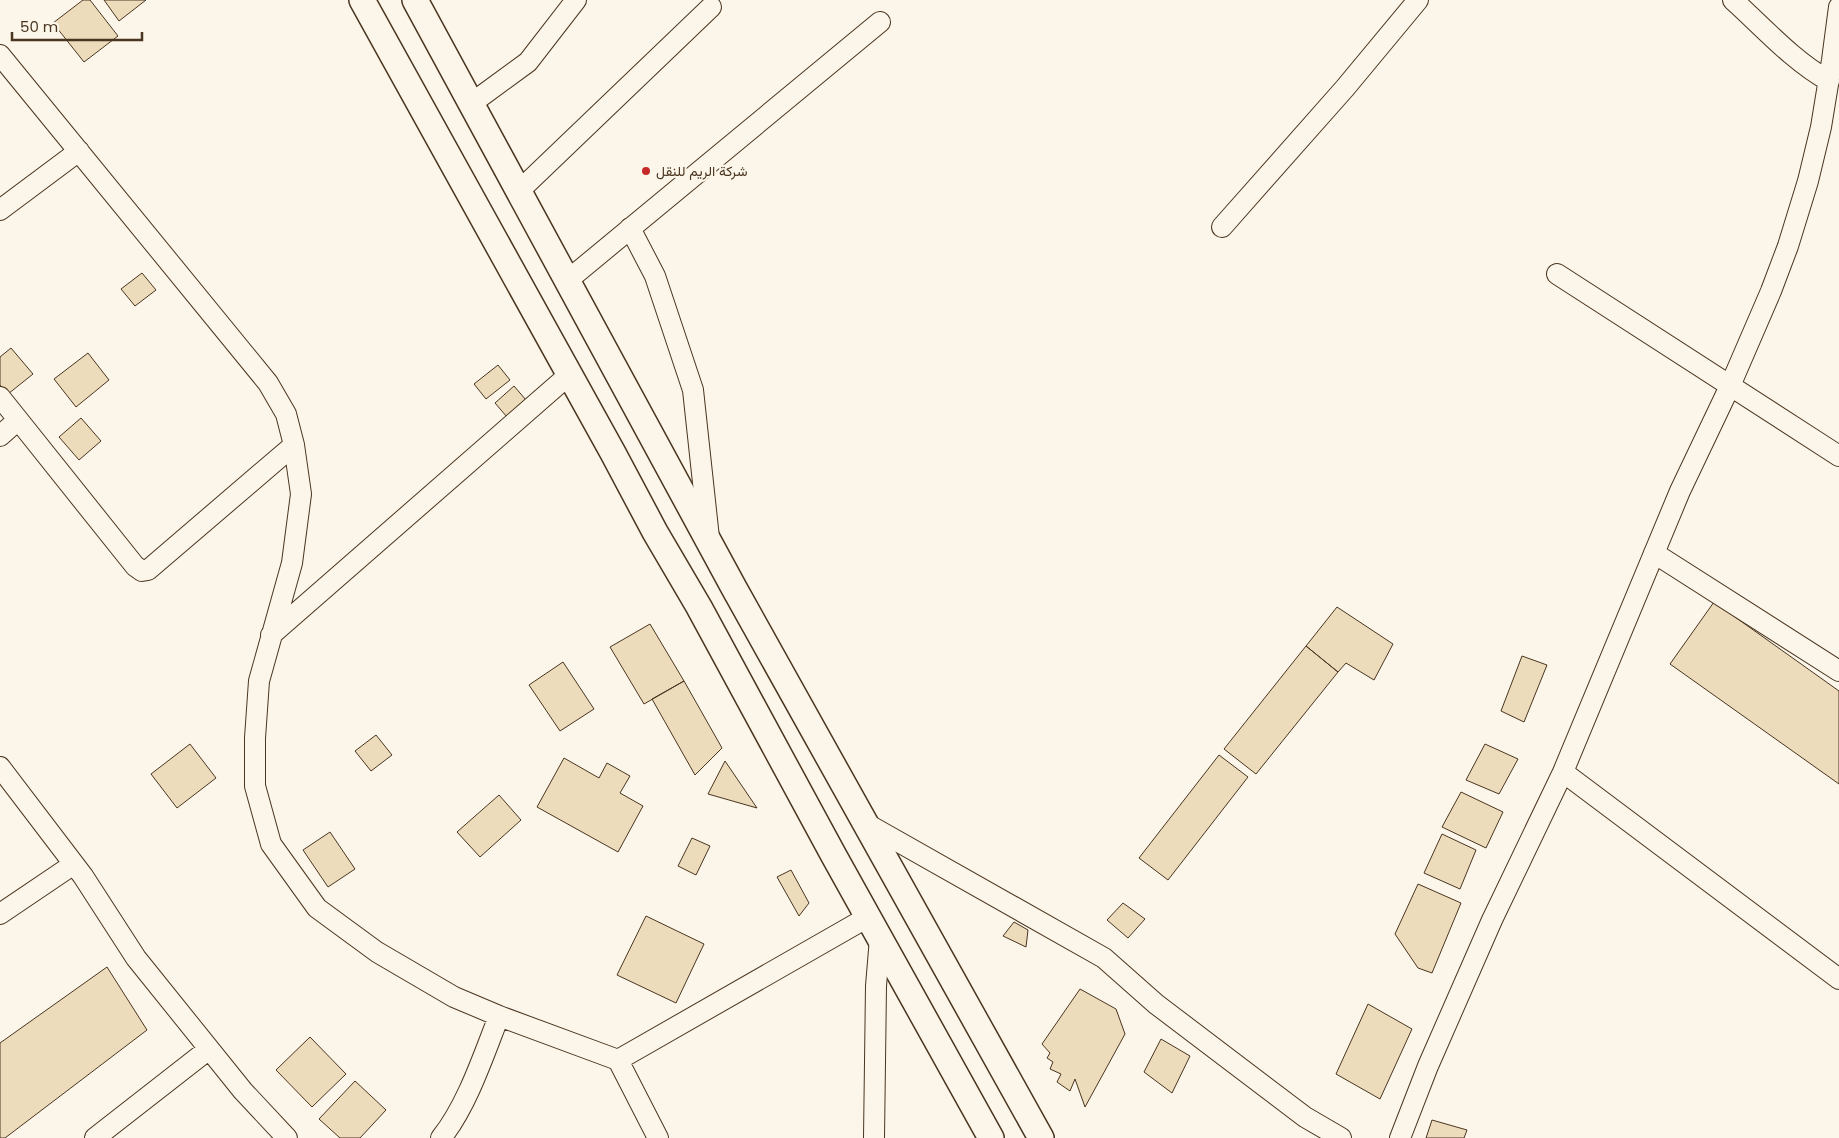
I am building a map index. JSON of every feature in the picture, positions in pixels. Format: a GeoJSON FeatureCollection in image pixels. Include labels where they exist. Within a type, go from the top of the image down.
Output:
{"type":"FeatureCollection","features":[{"type":"Feature","properties":{"kind":"main road"},"geometry":{"type":"LineString","coordinates":[[362,0],[570,374],[655,532],[699,606],[991,1138]]}},
{"type":"Feature","properties":{"kind":"main road"},"geometry":{"type":"LineString","coordinates":[[415,0],[734,588],[1041,1138]]}},
{"type":"Feature","properties":{"kind":"main road"},"geometry":{"type":"LineString","coordinates":[[699,606],[734,588]]}},
{"type":"Feature","properties":{"kind":"street"},"geometry":{"type":"LineString","coordinates":[[472,103],[528,62],[576,0]]}},
{"type":"Feature","properties":{"kind":"street"},"geometry":{"type":"LineString","coordinates":[[1222,227],[1345,88],[1418,0]]}},
{"type":"Feature","properties":{"kind":"street"},"geometry":{"type":"LineString","coordinates":[[1733,0],[1794,56],[1815,73],[1829,81]]}},
{"type":"Feature","properties":{"kind":"street"},"geometry":{"type":"LineString","coordinates":[[519,191],[711,7]]}},
{"type":"Feature","properties":{"kind":"street"},"geometry":{"type":"LineString","coordinates":[[1400,1138],[1428,1066],[1492,920],[1563,772],[1680,491],[1730,386],[1788,246],[1821,127],[1839,7]]}},
{"type":"Feature","properties":{"kind":"street"},"geometry":{"type":"LineString","coordinates":[[568,280],[880,22]]}},
{"type":"Feature","properties":{"kind":"street"},"geometry":{"type":"LineString","coordinates":[[0,55],[268,383],[286,414],[294,445],[301,494],[292,563],[259,681],[254,738],[255,786],[271,844],[318,908],[377,952],[454,997],[498,1016],[618,1060],[658,1138]]}},
{"type":"Feature","properties":{"kind":"street"},"geometry":{"type":"LineString","coordinates":[[0,210],[79,151]]}},
{"type":"Feature","properties":{"kind":"street"},"geometry":{"type":"LineString","coordinates":[[630,228],[655,276],[693,390],[710,542]]}},
{"type":"Feature","properties":{"kind":"street"},"geometry":{"type":"LineString","coordinates":[[1556,274],[1839,456]]}},
{"type":"Feature","properties":{"kind":"street"},"geometry":{"type":"LineString","coordinates":[[271,635],[570,374]]}},
{"type":"Feature","properties":{"kind":"street"},"geometry":{"type":"LineString","coordinates":[[0,397],[134,566],[142,571],[148,570],[294,445]]}},
{"type":"Feature","properties":{"kind":"street"},"geometry":{"type":"LineString","coordinates":[[0,436],[18,420]]}},
{"type":"Feature","properties":{"kind":"street"},"geometry":{"type":"LineString","coordinates":[[1654,553],[1839,671]]}},
{"type":"Feature","properties":{"kind":"street"},"geometry":{"type":"LineString","coordinates":[[0,767],[74,864],[136,958],[243,1091],[288,1138]]}},
{"type":"Feature","properties":{"kind":"street"},"geometry":{"type":"LineString","coordinates":[[1563,772],[1839,979]]}},
{"type":"Feature","properties":{"kind":"street"},"geometry":{"type":"LineString","coordinates":[[867,824],[1104,958],[1156,1004],[1305,1117],[1341,1138]]}},
{"type":"Feature","properties":{"kind":"street"},"geometry":{"type":"LineString","coordinates":[[0,914],[74,864]]}},
{"type":"Feature","properties":{"kind":"street"},"geometry":{"type":"LineString","coordinates":[[618,1060],[868,917]]}},
{"type":"Feature","properties":{"kind":"street"},"geometry":{"type":"LineString","coordinates":[[874,1138],[876,986],[880,938]]}},
{"type":"Feature","properties":{"kind":"street"},"geometry":{"type":"LineString","coordinates":[[441,1138],[448,1129],[477,1073],[498,1016]]}},
{"type":"Feature","properties":{"kind":"street"},"geometry":{"type":"LineString","coordinates":[[94,1138],[209,1049]]}},
{"type":"Feature","properties":{"kind":"building"},"geometry":{"type":"Polygon","coordinates":[[[83,0],[90,0],[118,36],[84,62],[53,23],[83,0]]]}},
{"type":"Feature","properties":{"kind":"building"},"geometry":{"type":"Polygon","coordinates":[[[104,0],[146,0],[119,21],[104,0]]]}},
{"type":"Feature","properties":{"kind":"building"},"geometry":{"type":"Polygon","coordinates":[[[142,273],[156,290],[135,306],[121,289],[142,273]]]}},
{"type":"Feature","properties":{"kind":"building"},"geometry":{"type":"Polygon","coordinates":[[[11,348],[33,374],[8,394],[0,385],[0,357],[11,348]]]}},
{"type":"Feature","properties":{"kind":"building"},"geometry":{"type":"Polygon","coordinates":[[[88,353],[109,380],[76,407],[54,379],[88,353]]]}},
{"type":"Feature","properties":{"kind":"building"},"geometry":{"type":"Polygon","coordinates":[[[498,365],[510,380],[486,399],[474,384],[498,365]]]}},
{"type":"Feature","properties":{"kind":"building"},"geometry":{"type":"Polygon","coordinates":[[[514,386],[526,400],[507,417],[495,403],[514,386]]]}},
{"type":"Feature","properties":{"kind":"building"},"geometry":{"type":"Polygon","coordinates":[[[81,418],[101,441],[79,460],[59,437],[81,418]]]}},
{"type":"Feature","properties":{"kind":"building"},"geometry":{"type":"Polygon","coordinates":[[[1714,602],[1839,691],[1839,784],[1670,664],[1714,602]]]}},
{"type":"Feature","properties":{"kind":"building"},"geometry":{"type":"Polygon","coordinates":[[[1337,607],[1393,644],[1374,680],[1346,663],[1338,672],[1306,646],[1337,607]]]}},
{"type":"Feature","properties":{"kind":"building"},"geometry":{"type":"Polygon","coordinates":[[[650,624],[684,681],[644,704],[610,647],[650,624]]]}},
{"type":"Feature","properties":{"kind":"building"},"geometry":{"type":"Polygon","coordinates":[[[1306,646],[1338,672],[1256,774],[1224,749],[1306,646]]]}},
{"type":"Feature","properties":{"kind":"building"},"geometry":{"type":"Polygon","coordinates":[[[1522,656],[1547,665],[1524,722],[1501,711],[1522,656]]]}},
{"type":"Feature","properties":{"kind":"building"},"geometry":{"type":"Polygon","coordinates":[[[563,662],[594,709],[560,731],[529,685],[563,662]]]}},
{"type":"Feature","properties":{"kind":"building"},"geometry":{"type":"Polygon","coordinates":[[[684,681],[722,748],[695,775],[652,699],[684,681]]]}},
{"type":"Feature","properties":{"kind":"building"},"geometry":{"type":"Polygon","coordinates":[[[376,735],[392,755],[371,771],[355,751],[376,735]]]}},
{"type":"Feature","properties":{"kind":"building"},"geometry":{"type":"Polygon","coordinates":[[[190,744],[216,778],[177,808],[151,774],[190,744]]]}},
{"type":"Feature","properties":{"kind":"building"},"geometry":{"type":"Polygon","coordinates":[[[1485,744],[1518,759],[1499,794],[1466,780],[1485,744]]]}},
{"type":"Feature","properties":{"kind":"building"},"geometry":{"type":"Polygon","coordinates":[[[1219,755],[1248,777],[1168,880],[1139,858],[1219,755]]]}},
{"type":"Feature","properties":{"kind":"building"},"geometry":{"type":"Polygon","coordinates":[[[564,758],[599,778],[607,763],[630,776],[620,793],[643,806],[618,852],[537,807],[564,758]]]}},
{"type":"Feature","properties":{"kind":"building"},"geometry":{"type":"Polygon","coordinates":[[[725,761],[757,808],[708,794],[725,761]]]}},
{"type":"Feature","properties":{"kind":"building"},"geometry":{"type":"Polygon","coordinates":[[[1461,792],[1503,812],[1486,848],[1442,827],[1461,792]]]}},
{"type":"Feature","properties":{"kind":"building"},"geometry":{"type":"Polygon","coordinates":[[[499,795],[521,820],[480,857],[457,832],[499,795]]]}},
{"type":"Feature","properties":{"kind":"building"},"geometry":{"type":"Polygon","coordinates":[[[330,832],[355,869],[328,887],[303,850],[330,832]]]}},
{"type":"Feature","properties":{"kind":"building"},"geometry":{"type":"Polygon","coordinates":[[[1442,834],[1476,850],[1460,889],[1424,873],[1442,834]]]}},
{"type":"Feature","properties":{"kind":"building"},"geometry":{"type":"Polygon","coordinates":[[[692,838],[710,846],[696,875],[678,866],[692,838]]]}},
{"type":"Feature","properties":{"kind":"building"},"geometry":{"type":"Polygon","coordinates":[[[791,870],[809,903],[799,916],[777,877],[791,870]]]}},
{"type":"Feature","properties":{"kind":"building"},"geometry":{"type":"Polygon","coordinates":[[[1418,884],[1461,903],[1432,973],[1418,968],[1395,934],[1418,884]]]}},
{"type":"Feature","properties":{"kind":"building"},"geometry":{"type":"Polygon","coordinates":[[[1123,903],[1145,919],[1128,938],[1107,920],[1123,903]]]}},
{"type":"Feature","properties":{"kind":"building"},"geometry":{"type":"Polygon","coordinates":[[[646,916],[704,944],[676,1003],[617,975],[646,916]]]}},
{"type":"Feature","properties":{"kind":"building"},"geometry":{"type":"Polygon","coordinates":[[[1014,922],[1028,930],[1026,947],[1003,936],[1014,922]]]}},
{"type":"Feature","properties":{"kind":"building"},"geometry":{"type":"Polygon","coordinates":[[[107,967],[147,1030],[5,1138],[0,1138],[0,1043],[107,967]]]}},
{"type":"Feature","properties":{"kind":"building"},"geometry":{"type":"Polygon","coordinates":[[[1080,989],[1116,1009],[1125,1034],[1085,1107],[1075,1079],[1070,1091],[1057,1082],[1061,1074],[1050,1069],[1053,1062],[1047,1058],[1050,1053],[1042,1044],[1080,989]]]}},
{"type":"Feature","properties":{"kind":"building"},"geometry":{"type":"Polygon","coordinates":[[[1368,1004],[1412,1029],[1380,1099],[1336,1074],[1368,1004]]]}},
{"type":"Feature","properties":{"kind":"building"},"geometry":{"type":"Polygon","coordinates":[[[310,1037],[346,1074],[312,1107],[276,1070],[310,1037]]]}},
{"type":"Feature","properties":{"kind":"building"},"geometry":{"type":"Polygon","coordinates":[[[1161,1039],[1190,1056],[1172,1093],[1144,1072],[1161,1039]]]}},
{"type":"Feature","properties":{"kind":"building"},"geometry":{"type":"Polygon","coordinates":[[[355,1081],[386,1110],[360,1138],[340,1138],[319,1119],[355,1081]]]}},
{"type":"Feature","properties":{"kind":"building"},"geometry":{"type":"Polygon","coordinates":[[[1432,1120],[1467,1130],[1464,1138],[1426,1138],[1432,1120]]]}},
{"type":"Feature","properties":{"kind":"place","name":"شركة الريم للنقل"},"geometry":{"type":"Point","coordinates":[646,171]}}]}
